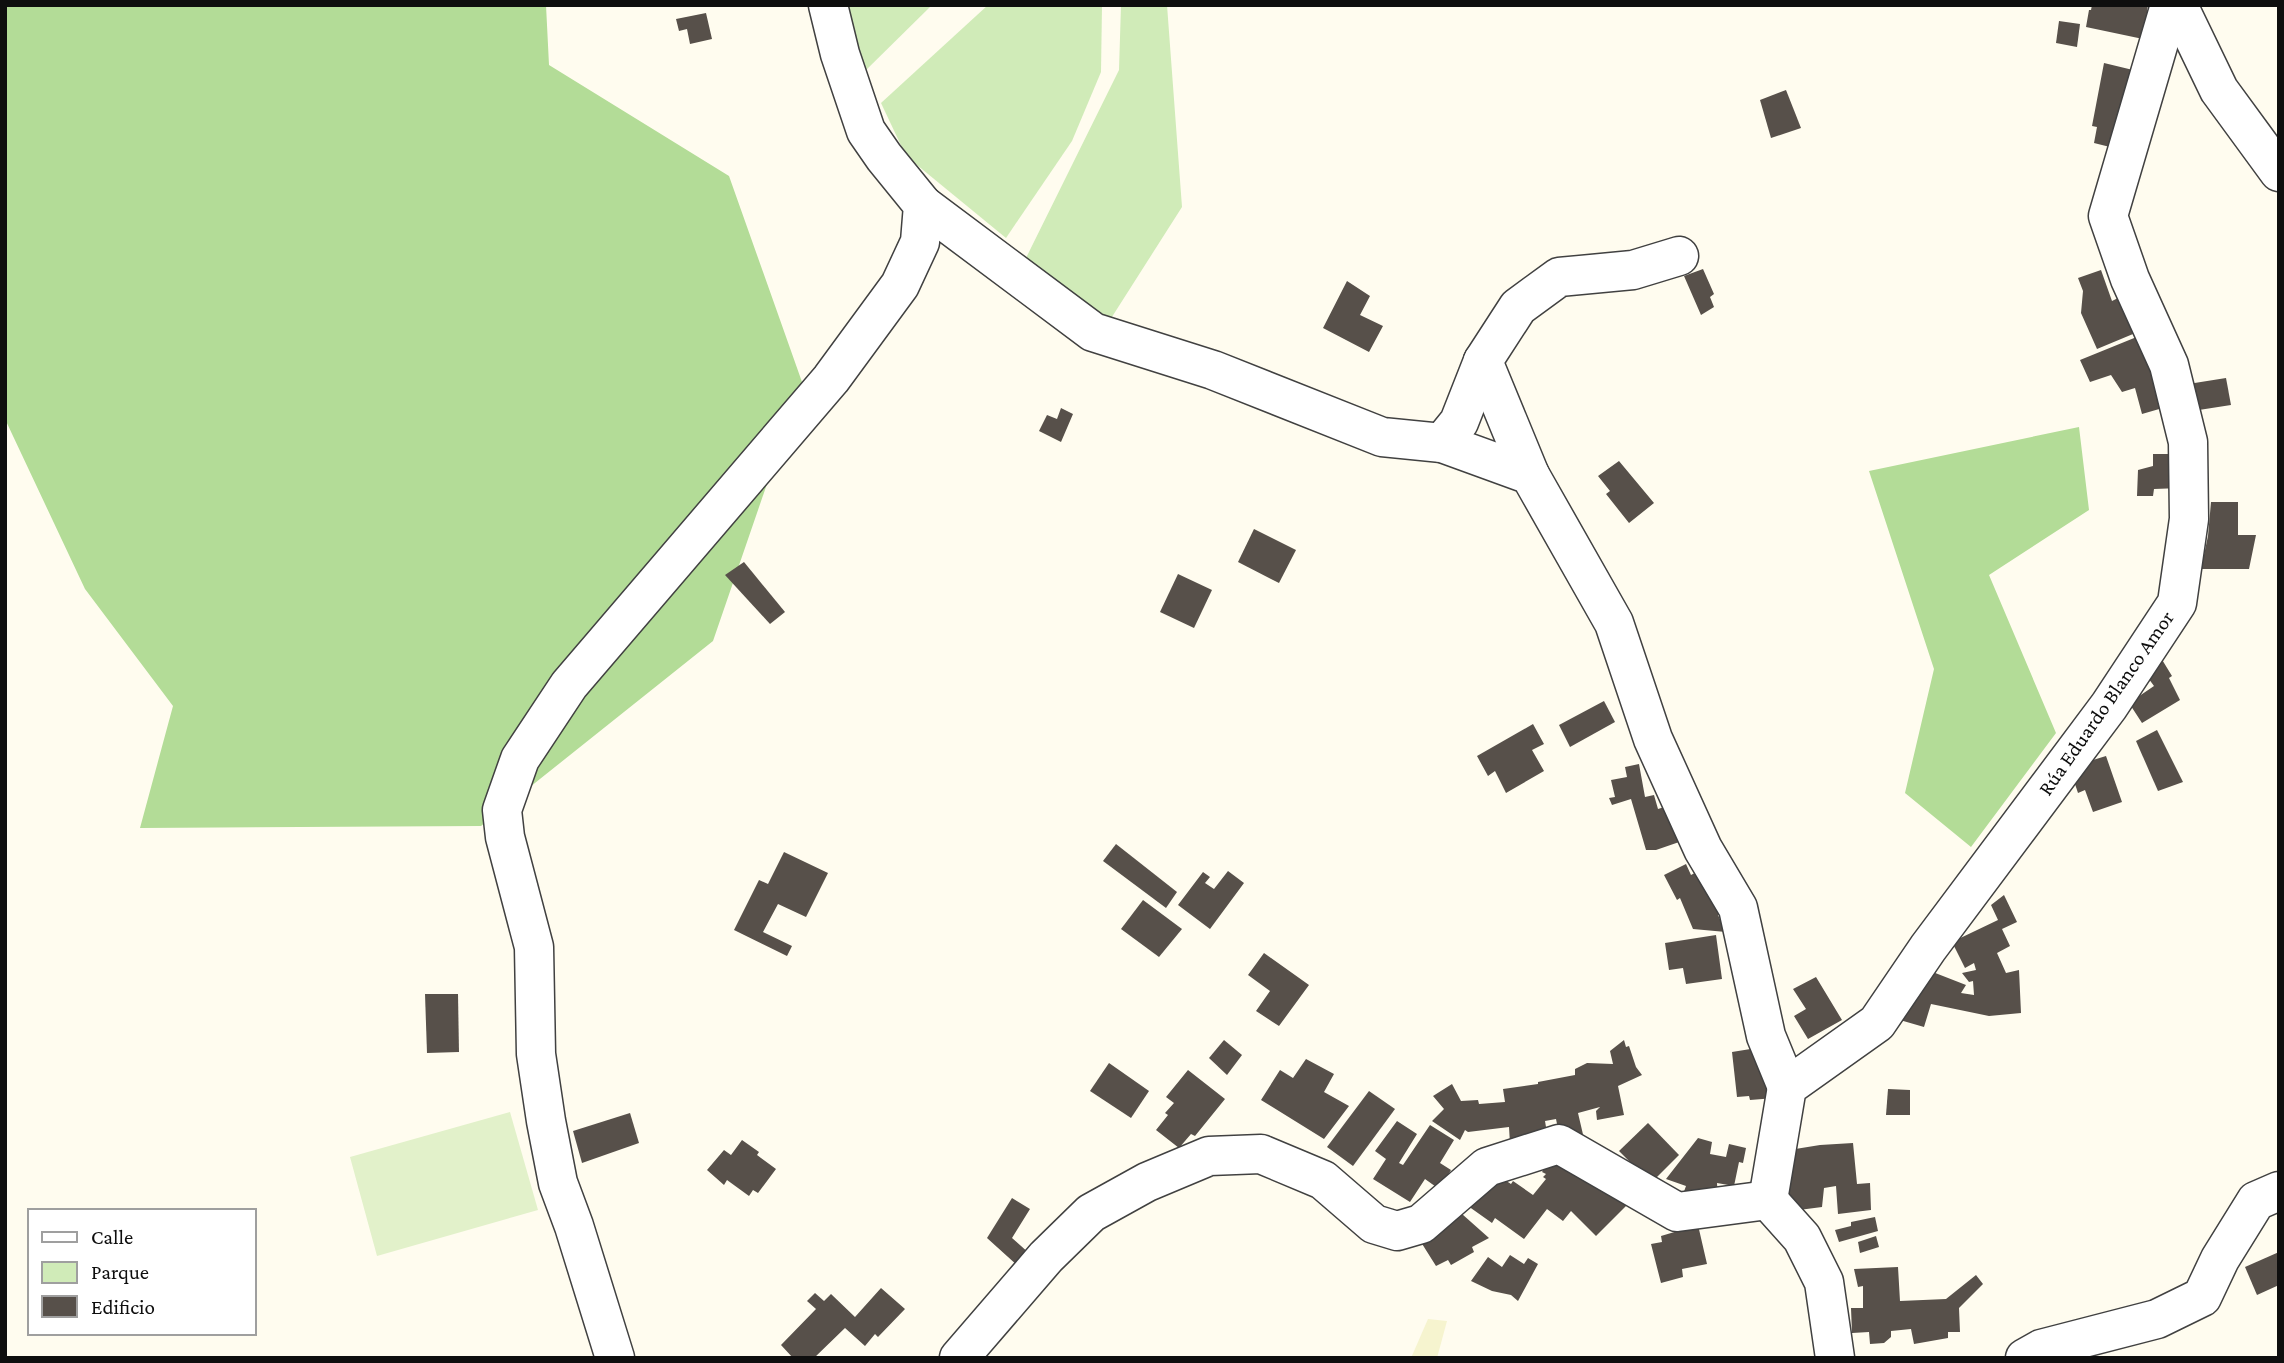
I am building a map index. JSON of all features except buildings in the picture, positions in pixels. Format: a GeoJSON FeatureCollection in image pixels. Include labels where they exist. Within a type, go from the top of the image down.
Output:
{"type":"FeatureCollection","features":[{"type":"Feature","properties":{"kind":"street"},"geometry":{"type":"LineString","coordinates":[[828,5],[840,54],[866,131],[884,157],[923,205],[1093,332],[1213,370],[1382,437],[1442,443],[1530,475]]}},
{"type":"Feature","properties":{"kind":"street","name":"Rúa Eduardo Blanco Amor"},"geometry":{"type":"LineString","coordinates":[[1787,1087],[1877,1023],[1928,948],[2109,706],[2176,603],[2189,519],[2189,442],[2169,365],[2130,279],[2108,216],[2170,5]]}},
{"type":"Feature","properties":{"kind":"street"},"geometry":{"type":"LineString","coordinates":[[2178,5],[2219,90],[2279,172]]}},
{"type":"Feature","properties":{"kind":"street"},"geometry":{"type":"LineString","coordinates":[[615,1358],[558,1183],[536,1054],[534,947],[505,837],[502,810],[520,759],[569,685],[831,379],[900,285],[920,242],[923,205]]}},
{"type":"Feature","properties":{"kind":"street"},"geometry":{"type":"LineString","coordinates":[[1442,443],[1460,422],[1483,361],[1518,307],[1559,277],[1633,270],[1679,256]]}},
{"type":"Feature","properties":{"kind":"street"},"geometry":{"type":"LineString","coordinates":[[1483,361],[1530,475],[1614,623],[1653,739],[1703,849],[1738,908],[1766,1036],[1787,1087],[1768,1199]]}},
{"type":"Feature","properties":{"kind":"street"},"geometry":{"type":"LineString","coordinates":[[959,1358],[1046,1257],[1090,1213],[1147,1182],[1209,1156],[1261,1154],[1323,1180],[1374,1224],[1397,1231],[1421,1224],[1487,1167],[1559,1144],[1678,1212],[1768,1199]]}},
{"type":"Feature","properties":{"kind":"street"},"geometry":{"type":"LineString","coordinates":[[2025,1358],[2041,1349],[2157,1319],[2202,1297],[2220,1259],[2256,1201],[2279,1191]]}},
{"type":"Feature","properties":{"kind":"street"},"geometry":{"type":"LineString","coordinates":[[1768,1199],[1802,1238],[1824,1282],[1835,1358]]}},
{"type":"Feature","properties":{"kind":"shaded area"},"geometry":{"type":"Polygon","coordinates":[[[1428,1319],[1447,1321],[1437,1358],[1411,1358],[1428,1319]]]}},
{"type":"Feature","properties":{"kind":"green space"},"geometry":{"type":"Polygon","coordinates":[[[5,5],[546,5],[549,65],[729,176],[802,382],[713,641],[481,826],[140,828],[173,706],[85,589],[5,419],[5,5]]]}},
{"type":"Feature","properties":{"kind":"green space"},"geometry":{"type":"Polygon","coordinates":[[[844,5],[932,5],[862,74],[844,5]]]}},
{"type":"Feature","properties":{"kind":"green space"},"geometry":{"type":"Polygon","coordinates":[[[988,5],[1102,5],[1101,72],[1072,141],[1006,238],[906,156],[881,103],[988,5]]]}},
{"type":"Feature","properties":{"kind":"green space"},"geometry":{"type":"Polygon","coordinates":[[[1121,5],[1167,5],[1182,207],[1110,320],[1069,298],[1026,258],[1119,70],[1121,5]]]}},
{"type":"Feature","properties":{"kind":"green space"},"geometry":{"type":"Polygon","coordinates":[[[2079,427],[2089,510],[1989,575],[2056,733],[1971,847],[1905,793],[1934,669],[1869,471],[2079,427]]]}},
{"type":"Feature","properties":{"kind":"green space"},"geometry":{"type":"Polygon","coordinates":[[[510,1112],[538,1210],[377,1256],[350,1157],[510,1112]]]}}]}
